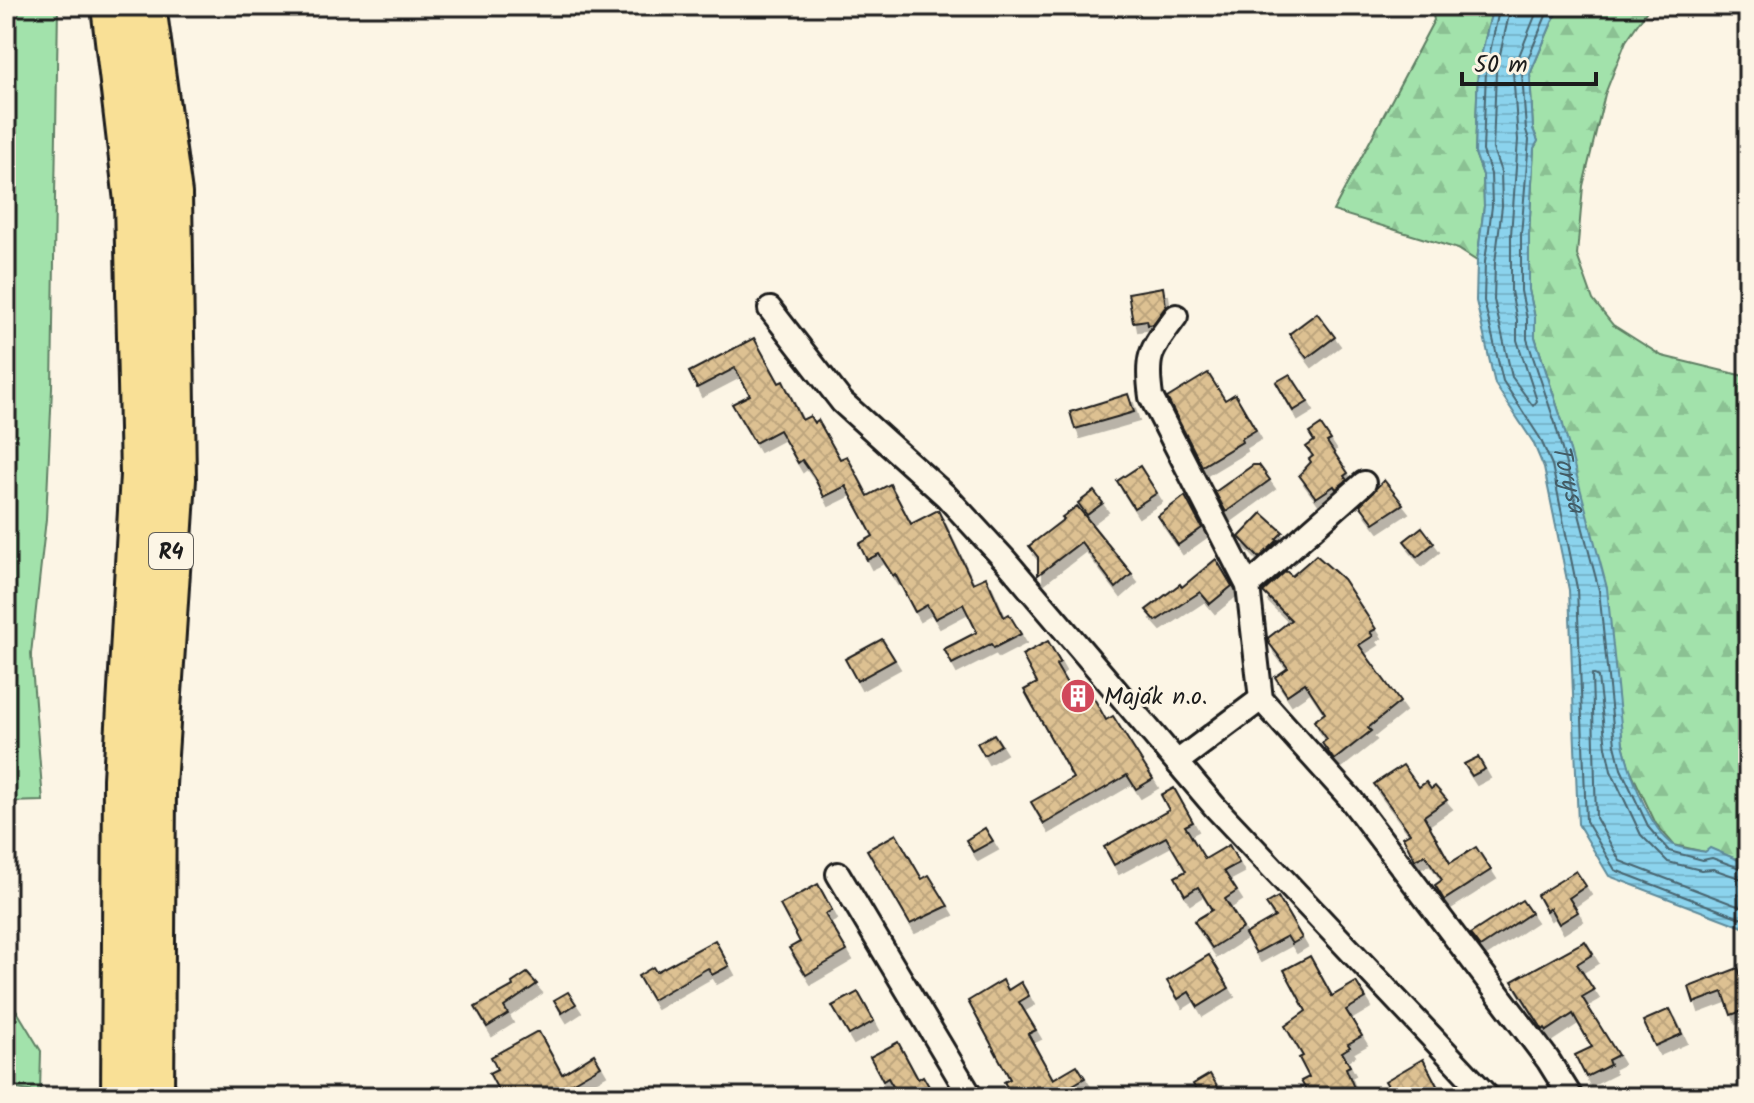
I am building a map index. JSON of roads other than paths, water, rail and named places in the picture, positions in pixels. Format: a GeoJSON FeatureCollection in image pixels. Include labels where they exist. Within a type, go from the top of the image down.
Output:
{"type":"FeatureCollection","features":[{"type":"Feature","properties":{"kind":"highway","name":"R4"},"geometry":{"type":"LineString","coordinates":[[112,6],[135,201],[141,475],[124,779],[122,1097]]}},
{"type":"Feature","properties":{"kind":"highway","name":"R4"},"geometry":{"type":"LineString","coordinates":[[145,6],[171,194],[175,479],[155,785],[153,1097]]}},
{"type":"Feature","properties":{"kind":"street"},"geometry":{"type":"LineString","coordinates":[[770,309],[842,402],[946,496],[1006,561],[1215,807],[1488,1097]]}},
{"type":"Feature","properties":{"kind":"street"},"geometry":{"type":"LineString","coordinates":[[1176,316],[1151,350],[1147,370],[1151,397],[1248,586],[1261,699],[1349,797],[1548,1060],[1571,1097]]}},
{"type":"Feature","properties":{"kind":"street"},"geometry":{"type":"LineString","coordinates":[[1248,586],[1364,483]]}},
{"type":"Feature","properties":{"kind":"street"},"geometry":{"type":"LineString","coordinates":[[1177,762],[1261,699]]}},
{"type":"Feature","properties":{"kind":"street"},"geometry":{"type":"LineString","coordinates":[[838,874],[971,1097]]}},
{"type":"Feature","properties":{"kind":"water","name":"Torysa"},"geometry":{"type":"Polygon","coordinates":[[[1493,6],[1559,6],[1530,74],[1533,129],[1538,141],[1534,148],[1529,290],[1535,318],[1535,337],[1562,421],[1607,588],[1626,756],[1648,813],[1674,845],[1705,852],[1710,848],[1748,864],[1748,929],[1609,876],[1578,824],[1569,590],[1544,468],[1533,442],[1495,384],[1476,301],[1484,206],[1483,175],[1475,153],[1478,69],[1493,6]]]}},
{"type":"Feature","properties":{"kind":"place","name":"Maják n.o."},"geometry":{"type":"Point","coordinates":[1078,696]}}]}
